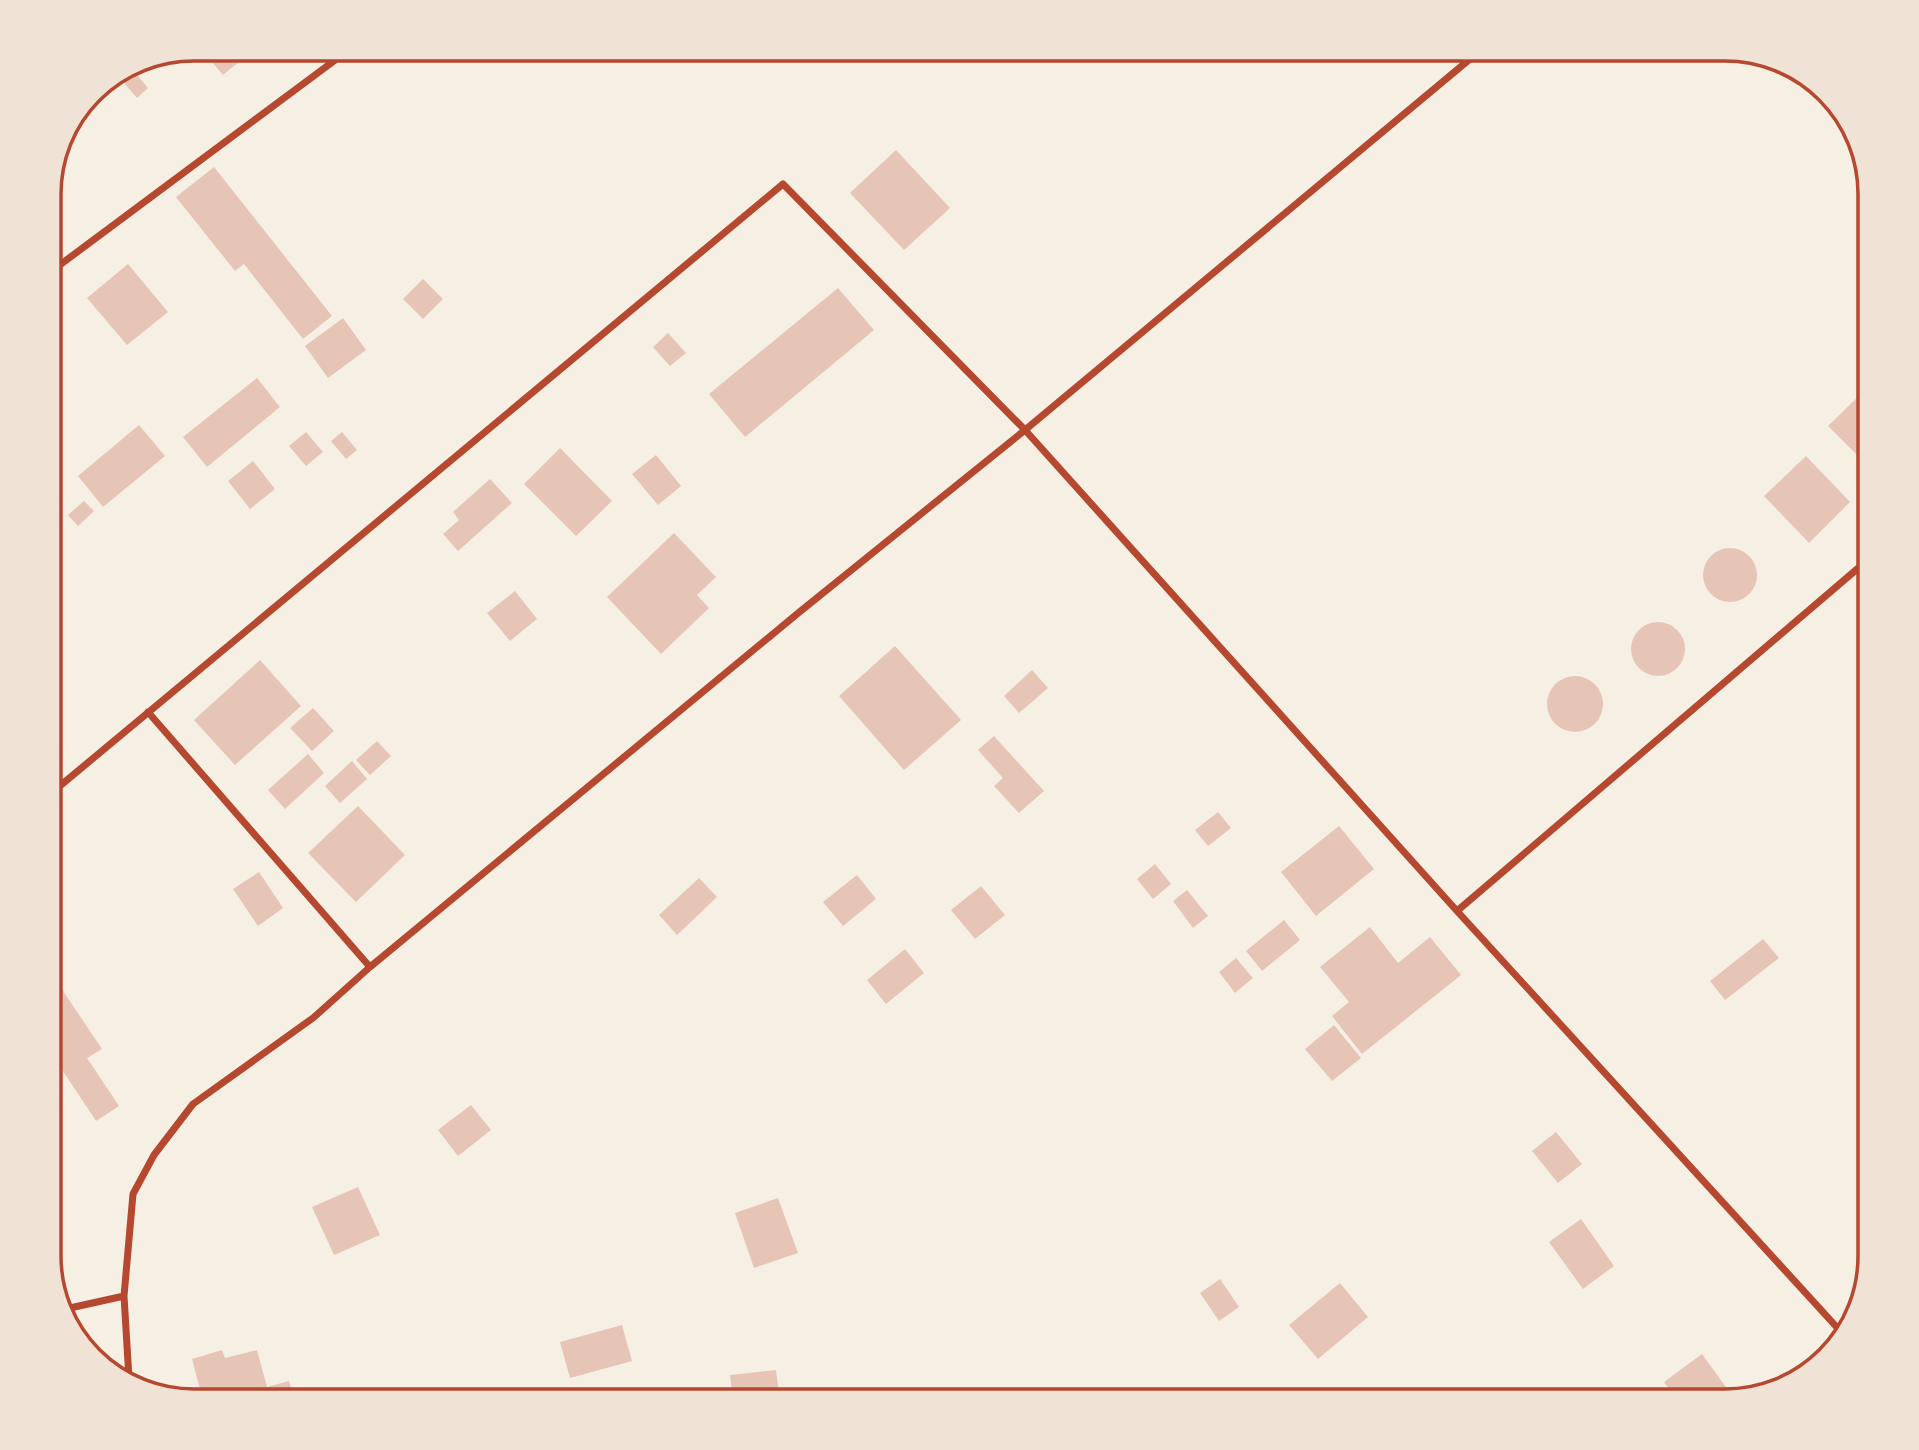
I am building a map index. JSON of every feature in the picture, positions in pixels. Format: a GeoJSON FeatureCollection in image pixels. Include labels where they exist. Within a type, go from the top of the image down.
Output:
{"type":"FeatureCollection","features":[{"type":"Feature","properties":{"kind":"street"},"geometry":{"type":"LineString","coordinates":[[129,1371],[124,1296],[133,1194],[154,1155],[194,1104],[313,1018],[370,967],[786,622],[1025,430],[1467,61]]}},
{"type":"Feature","properties":{"kind":"street"},"geometry":{"type":"LineString","coordinates":[[62,262],[333,62]]}},
{"type":"Feature","properties":{"kind":"street"},"geometry":{"type":"LineString","coordinates":[[62,784],[783,184],[1025,430],[1457,911],[1837,1327]]}},
{"type":"Feature","properties":{"kind":"street"},"geometry":{"type":"LineString","coordinates":[[1457,911],[1858,568]]}},
{"type":"Feature","properties":{"kind":"street"},"geometry":{"type":"LineString","coordinates":[[148,712],[370,967]]}},
{"type":"Feature","properties":{"kind":"street"},"geometry":{"type":"LineString","coordinates":[[71,1308],[124,1296]]}},
{"type":"Feature","properties":{"kind":"building"},"geometry":{"type":"Polygon","coordinates":[[[212,62],[239,62],[223,75],[212,62]]]}},
{"type":"Feature","properties":{"kind":"building"},"geometry":{"type":"Polygon","coordinates":[[[137,74],[148,88],[137,98],[123,82],[137,74]]]}},
{"type":"Feature","properties":{"kind":"building"},"geometry":{"type":"Polygon","coordinates":[[[896,150],[950,208],[904,250],[850,193],[896,150]]]}},
{"type":"Feature","properties":{"kind":"building"},"geometry":{"type":"Polygon","coordinates":[[[214,167],[332,316],[303,339],[244,264],[235,271],[176,197],[214,167]]]}},
{"type":"Feature","properties":{"kind":"building"},"geometry":{"type":"Polygon","coordinates":[[[128,264],[168,312],[127,345],[87,298],[128,264]]]}},
{"type":"Feature","properties":{"kind":"building"},"geometry":{"type":"Polygon","coordinates":[[[423,279],[443,299],[423,319],[403,299],[423,279]]]}},
{"type":"Feature","properties":{"kind":"building"},"geometry":{"type":"Polygon","coordinates":[[[838,288],[874,330],[745,437],[709,394],[838,288]]]}},
{"type":"Feature","properties":{"kind":"building"},"geometry":{"type":"Polygon","coordinates":[[[343,318],[366,350],[328,378],[305,346],[343,318]]]}},
{"type":"Feature","properties":{"kind":"building"},"geometry":{"type":"Polygon","coordinates":[[[668,333],[686,353],[670,366],[653,347],[668,333]]]}},
{"type":"Feature","properties":{"kind":"building"},"geometry":{"type":"Polygon","coordinates":[[[257,378],[280,407],[207,467],[183,437],[257,378]]]}},
{"type":"Feature","properties":{"kind":"building"},"geometry":{"type":"Polygon","coordinates":[[[1858,397],[1858,456],[1828,426],[1858,397]]]}},
{"type":"Feature","properties":{"kind":"building"},"geometry":{"type":"Polygon","coordinates":[[[139,425],[165,456],[103,507],[78,476],[139,425]]]}},
{"type":"Feature","properties":{"kind":"building"},"geometry":{"type":"Polygon","coordinates":[[[306,432],[323,452],[306,466],[289,446],[306,432]]]}},
{"type":"Feature","properties":{"kind":"building"},"geometry":{"type":"Polygon","coordinates":[[[342,432],[357,450],[346,459],[331,441],[342,432]]]}},
{"type":"Feature","properties":{"kind":"building"},"geometry":{"type":"Polygon","coordinates":[[[560,448],[612,501],[576,536],[524,484],[560,448]]]}},
{"type":"Feature","properties":{"kind":"building"},"geometry":{"type":"Polygon","coordinates":[[[656,455],[681,486],[658,505],[632,474],[656,455]]]}},
{"type":"Feature","properties":{"kind":"building"},"geometry":{"type":"Polygon","coordinates":[[[1806,456],[1850,502],[1809,543],[1764,496],[1806,456]]]}},
{"type":"Feature","properties":{"kind":"building"},"geometry":{"type":"Polygon","coordinates":[[[253,461],[275,489],[250,509],[228,481],[253,461]]]}},
{"type":"Feature","properties":{"kind":"building"},"geometry":{"type":"Polygon","coordinates":[[[490,479],[512,503],[458,551],[443,534],[459,520],[453,512],[490,479]]]}},
{"type":"Feature","properties":{"kind":"building"},"geometry":{"type":"Polygon","coordinates":[[[84,501],[94,511],[78,526],[68,515],[84,501]]]}},
{"type":"Feature","properties":{"kind":"building"},"geometry":{"type":"Polygon","coordinates":[[[674,533],[716,577],[697,595],[709,608],[661,654],[607,597],[674,533]]]}},
{"type":"Feature","properties":{"kind":"building"},"geometry":{"type":"Polygon","coordinates":[[[1730,548],[1749,556],[1757,575],[1749,594],[1730,602],[1711,594],[1703,575],[1711,556],[1730,548]]]}},
{"type":"Feature","properties":{"kind":"building"},"geometry":{"type":"Polygon","coordinates":[[[515,591],[537,619],[510,641],[487,613],[515,591]]]}},
{"type":"Feature","properties":{"kind":"building"},"geometry":{"type":"Polygon","coordinates":[[[1658,622],[1677,630],[1685,649],[1677,668],[1658,676],[1639,668],[1631,649],[1639,630],[1658,622]]]}},
{"type":"Feature","properties":{"kind":"building"},"geometry":{"type":"Polygon","coordinates":[[[895,646],[961,720],[904,770],[839,696],[895,646]]]}},
{"type":"Feature","properties":{"kind":"building"},"geometry":{"type":"Polygon","coordinates":[[[260,660],[301,706],[235,765],[194,720],[260,660]]]}},
{"type":"Feature","properties":{"kind":"building"},"geometry":{"type":"Polygon","coordinates":[[[1032,670],[1048,688],[1019,713],[1004,696],[1032,670]]]}},
{"type":"Feature","properties":{"kind":"building"},"geometry":{"type":"Polygon","coordinates":[[[1575,676],[1586,678],[1595,684],[1601,693],[1601,715],[1595,724],[1586,730],[1575,732],[1564,730],[1555,724],[1549,715],[1547,704],[1549,693],[1555,684],[1564,678],[1575,676]]]}},
{"type":"Feature","properties":{"kind":"building"},"geometry":{"type":"Polygon","coordinates":[[[313,708],[334,731],[312,751],[290,728],[313,708]]]}},
{"type":"Feature","properties":{"kind":"building"},"geometry":{"type":"Polygon","coordinates":[[[994,736],[1044,791],[1019,813],[994,786],[1003,778],[978,750],[994,736]]]}},
{"type":"Feature","properties":{"kind":"building"},"geometry":{"type":"Polygon","coordinates":[[[377,741],[391,756],[370,775],[356,760],[377,741]]]}},
{"type":"Feature","properties":{"kind":"building"},"geometry":{"type":"Polygon","coordinates":[[[308,754],[324,773],[285,809],[268,790],[308,754]]]}},
{"type":"Feature","properties":{"kind":"building"},"geometry":{"type":"Polygon","coordinates":[[[352,761],[367,779],[340,803],[325,786],[352,761]]]}},
{"type":"Feature","properties":{"kind":"building"},"geometry":{"type":"Polygon","coordinates":[[[358,806],[405,855],[356,902],[308,853],[358,806]]]}},
{"type":"Feature","properties":{"kind":"building"},"geometry":{"type":"Polygon","coordinates":[[[1218,812],[1231,828],[1208,846],[1195,830],[1218,812]]]}},
{"type":"Feature","properties":{"kind":"building"},"geometry":{"type":"Polygon","coordinates":[[[1339,826],[1374,869],[1316,916],[1281,872],[1339,826]]]}},
{"type":"Feature","properties":{"kind":"building"},"geometry":{"type":"Polygon","coordinates":[[[1155,864],[1171,884],[1153,899],[1137,879],[1155,864]]]}},
{"type":"Feature","properties":{"kind":"building"},"geometry":{"type":"Polygon","coordinates":[[[259,872],[283,908],[258,926],[233,889],[259,872]]]}},
{"type":"Feature","properties":{"kind":"building"},"geometry":{"type":"Polygon","coordinates":[[[857,875],[876,899],[843,926],[823,902],[857,875]]]}},
{"type":"Feature","properties":{"kind":"building"},"geometry":{"type":"Polygon","coordinates":[[[699,878],[717,897],[677,935],[659,915],[699,878]]]}},
{"type":"Feature","properties":{"kind":"building"},"geometry":{"type":"Polygon","coordinates":[[[981,886],[1005,915],[975,939],[951,910],[981,886]]]}},
{"type":"Feature","properties":{"kind":"building"},"geometry":{"type":"Polygon","coordinates":[[[1187,890],[1208,916],[1193,928],[1173,901],[1187,890]]]}},
{"type":"Feature","properties":{"kind":"building"},"geometry":{"type":"Polygon","coordinates":[[[1284,920],[1300,940],[1262,971],[1246,951],[1284,920]]]}},
{"type":"Feature","properties":{"kind":"building"},"geometry":{"type":"Polygon","coordinates":[[[1370,927],[1398,963],[1430,937],[1461,975],[1362,1054],[1332,1016],[1349,1002],[1320,967],[1370,927]]]}},
{"type":"Feature","properties":{"kind":"building"},"geometry":{"type":"Polygon","coordinates":[[[1763,939],[1779,958],[1725,1000],[1710,981],[1763,939]]]}},
{"type":"Feature","properties":{"kind":"building"},"geometry":{"type":"Polygon","coordinates":[[[905,949],[924,973],[886,1004],[867,980],[905,949]]]}},
{"type":"Feature","properties":{"kind":"building"},"geometry":{"type":"Polygon","coordinates":[[[1236,958],[1253,978],[1235,993],[1219,972],[1236,958]]]}},
{"type":"Feature","properties":{"kind":"building"},"geometry":{"type":"Polygon","coordinates":[[[62,989],[102,1049],[87,1058],[119,1106],[96,1121],[62,1070],[62,989]]]}},
{"type":"Feature","properties":{"kind":"building"},"geometry":{"type":"Polygon","coordinates":[[[1334,1025],[1361,1058],[1332,1081],[1305,1049],[1334,1025]]]}},
{"type":"Feature","properties":{"kind":"building"},"geometry":{"type":"Polygon","coordinates":[[[471,1105],[491,1130],[458,1156],[438,1130],[471,1105]]]}},
{"type":"Feature","properties":{"kind":"building"},"geometry":{"type":"Polygon","coordinates":[[[1556,1132],[1582,1164],[1558,1183],[1532,1151],[1556,1132]]]}},
{"type":"Feature","properties":{"kind":"building"},"geometry":{"type":"Polygon","coordinates":[[[358,1187],[380,1235],[334,1255],[312,1207],[358,1187]]]}},
{"type":"Feature","properties":{"kind":"building"},"geometry":{"type":"Polygon","coordinates":[[[778,1198],[798,1253],[754,1268],[735,1213],[778,1198]]]}},
{"type":"Feature","properties":{"kind":"building"},"geometry":{"type":"Polygon","coordinates":[[[1581,1219],[1614,1266],[1583,1289],[1549,1242],[1581,1219]]]}},
{"type":"Feature","properties":{"kind":"building"},"geometry":{"type":"Polygon","coordinates":[[[1220,1279],[1239,1307],[1219,1321],[1200,1293],[1220,1279]]]}},
{"type":"Feature","properties":{"kind":"building"},"geometry":{"type":"Polygon","coordinates":[[[1340,1283],[1368,1317],[1318,1359],[1289,1325],[1340,1283]]]}},
{"type":"Feature","properties":{"kind":"building"},"geometry":{"type":"Polygon","coordinates":[[[622,1325],[632,1361],[570,1378],[560,1342],[622,1325]]]}},
{"type":"Feature","properties":{"kind":"building"},"geometry":{"type":"Polygon","coordinates":[[[222,1350],[225,1358],[257,1350],[267,1387],[289,1381],[291,1389],[200,1389],[192,1359],[222,1350]]]}},
{"type":"Feature","properties":{"kind":"building"},"geometry":{"type":"Polygon","coordinates":[[[1702,1354],[1727,1389],[1669,1389],[1664,1382],[1702,1354]]]}},
{"type":"Feature","properties":{"kind":"building"},"geometry":{"type":"Polygon","coordinates":[[[776,1370],[778,1389],[732,1389],[730,1375],[776,1370]]]}}]}
